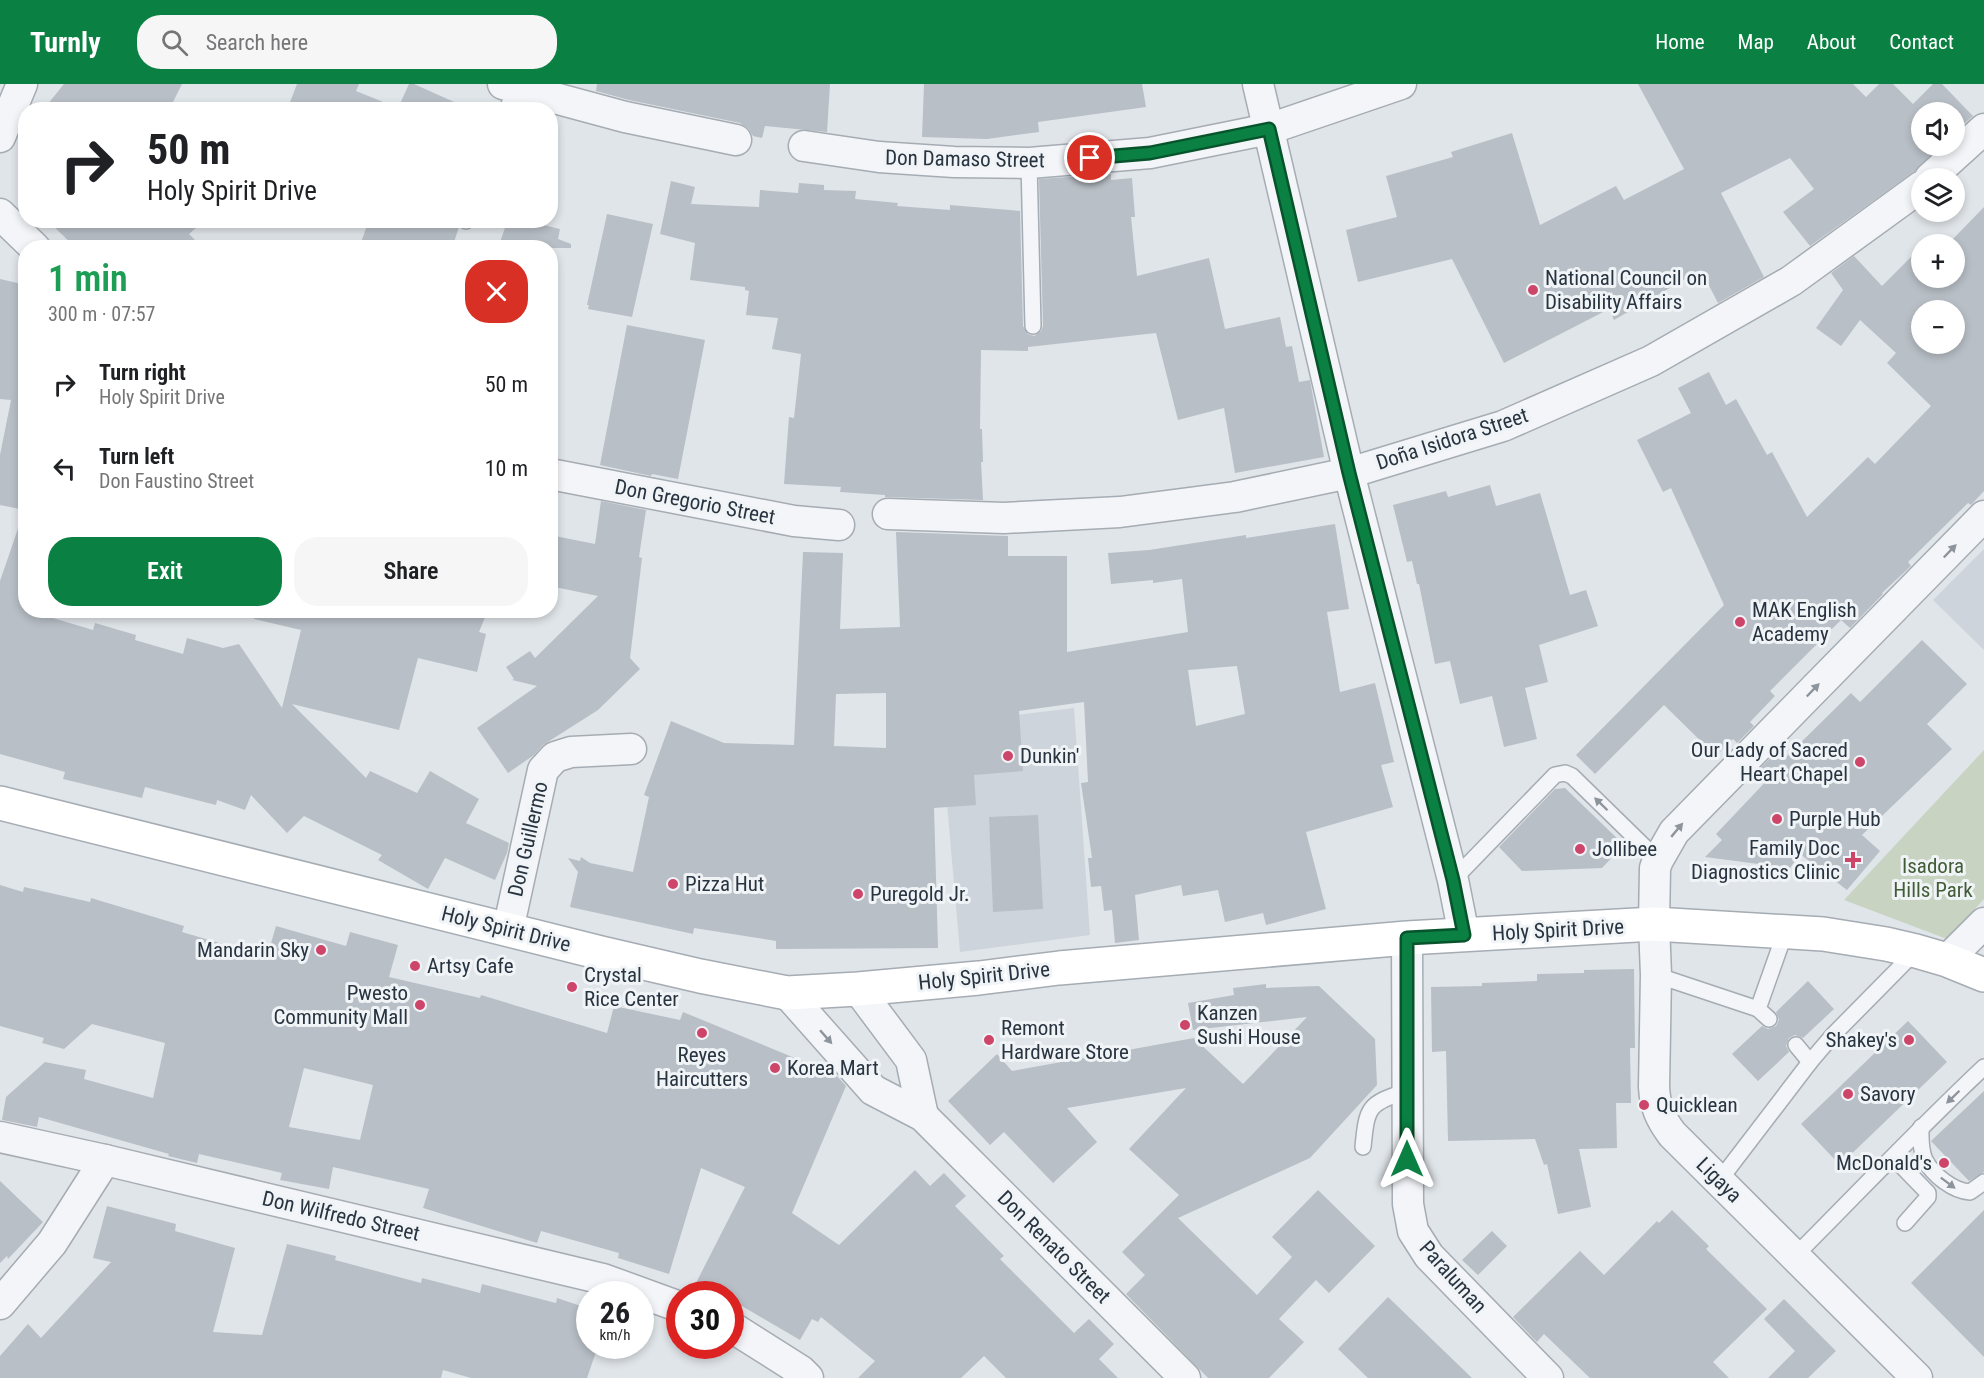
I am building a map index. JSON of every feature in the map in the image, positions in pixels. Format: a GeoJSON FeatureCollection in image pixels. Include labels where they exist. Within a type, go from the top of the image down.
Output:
{"type":"FeatureCollection","features":[{"type":"Feature","properties":{"kind":"main road","name":"Holy Spirit Drive"},"geometry":{"type":"LineString","coordinates":[[0,803],[508,930],[700,976],[787,993],[858,989],[1059,968],[1407,938],[1654,924],[1786,930],[1844,937],[1916,951],[1947,960],[1984,975]]}},
{"type":"Feature","properties":{"kind":"street"},"geometry":{"type":"LineString","coordinates":[[0,137],[22,84]]}},
{"type":"Feature","properties":{"kind":"street"},"geometry":{"type":"LineString","coordinates":[[1258,84],[1349,473],[1453,880],[1464,935]]}},
{"type":"Feature","properties":{"kind":"street","name":"Don Damaso Street"},"geometry":{"type":"LineString","coordinates":[[804,146],[890,158],[954,162],[1029,163],[1150,153],[1269,129],[1401,84]]}},
{"type":"Feature","properties":{"kind":"street"},"geometry":{"type":"LineString","coordinates":[[509,94],[549,102]]}},
{"type":"Feature","properties":{"kind":"street"},"geometry":{"type":"LineString","coordinates":[[558,104],[736,140]]}},
{"type":"Feature","properties":{"kind":"street"},"geometry":{"type":"LineString","coordinates":[[1941,168],[1984,129]]}},
{"type":"Feature","properties":{"kind":"street","name":"Doña Isidora Street"},"geometry":{"type":"LineString","coordinates":[[888,514],[1004,518],[1120,512],[1235,497],[1349,473],[1503,426],[1651,361],[1791,281],[1911,194]]}},
{"type":"Feature","properties":{"kind":"street"},"geometry":{"type":"LineString","coordinates":[[0,214],[27,240]]}},
{"type":"Feature","properties":{"kind":"street","name":"Don Gregorio Street"},"geometry":{"type":"LineString","coordinates":[[558,476],[794,521],[839,525]]}},
{"type":"Feature","properties":{"kind":"street"},"geometry":{"type":"LineString","coordinates":[[1658,860],[1674,832],[1984,516]]}},
{"type":"Feature","properties":{"kind":"street","name":"Don Guillermo"},"geometry":{"type":"LineString","coordinates":[[508,930],[543,770],[555,757],[571,752],[631,749]]}},
{"type":"Feature","properties":{"kind":"street","name":"Ligaya"},"geometry":{"type":"LineString","coordinates":[[1658,860],[1654,924],[1656,975],[1654,1087],[1660,1118],[1672,1134],[1917,1378]]}},
{"type":"Feature","properties":{"kind":"street"},"geometry":{"type":"LineString","coordinates":[[1947,960],[1984,923]]}},
{"type":"Feature","properties":{"kind":"street","name":"Paraluman"},"geometry":{"type":"LineString","coordinates":[[1407,938],[1408,1204],[1413,1231],[1429,1256],[1548,1378]]}},
{"type":"Feature","properties":{"kind":"street"},"geometry":{"type":"LineString","coordinates":[[858,989],[911,1060],[923,1116]]}},
{"type":"Feature","properties":{"kind":"street","name":"Don Renato Street"},"geometry":{"type":"LineString","coordinates":[[787,993],[873,1090],[923,1116],[1178,1376]]}},
{"type":"Feature","properties":{"kind":"street","name":"Don Wilfredo Street"},"geometry":{"type":"LineString","coordinates":[[0,1137],[603,1279],[666,1302]]}},
{"type":"Feature","properties":{"kind":"street"},"geometry":{"type":"LineString","coordinates":[[0,1304],[52,1243],[105,1161]]}},
{"type":"Feature","properties":{"kind":"street"},"geometry":{"type":"LineString","coordinates":[[744,1335],[801,1371],[808,1378]]}},
{"type":"Feature","properties":{"kind":"lane"},"geometry":{"type":"LineString","coordinates":[[1029,163],[1034,326]]}},
{"type":"Feature","properties":{"kind":"lane"},"geometry":{"type":"LineString","coordinates":[[1453,880],[1555,775],[1565,773],[1572,776],[1658,860]]}},
{"type":"Feature","properties":{"kind":"lane"},"geometry":{"type":"LineString","coordinates":[[1656,975],[1764,1014],[1786,930]]}},
{"type":"Feature","properties":{"kind":"lane"},"geometry":{"type":"LineString","coordinates":[[1719,1181],[1833,1035],[1916,951]]}},
{"type":"Feature","properties":{"kind":"lane"},"geometry":{"type":"LineString","coordinates":[[1796,1045],[1810,1062]]}},
{"type":"Feature","properties":{"kind":"lane"},"geometry":{"type":"LineString","coordinates":[[1795,1256],[1894,1158],[1921,1127],[1984,1067]]}},
{"type":"Feature","properties":{"kind":"lane"},"geometry":{"type":"LineString","coordinates":[[1363,1147],[1366,1119],[1370,1110],[1381,1100],[1407,1091]]}},
{"type":"Feature","properties":{"kind":"lane"},"geometry":{"type":"LineString","coordinates":[[1921,1127],[1921,1145],[1925,1160],[1943,1179],[1960,1191],[1970,1192],[1984,1182]]}},
{"type":"Feature","properties":{"kind":"lane"},"geometry":{"type":"LineString","coordinates":[[1894,1158],[1928,1193],[1928,1197],[1905,1223]]}},
{"type":"Feature","properties":{"kind":"shaded area"},"geometry":{"type":"Polygon","coordinates":[[[1984,549],[1984,650],[1933,600],[1984,549]]]}},
{"type":"Feature","properties":{"kind":"shaded area"},"geometry":{"type":"Polygon","coordinates":[[[1074,708],[1090,935],[960,952],[940,724],[1074,708]]]}},
{"type":"Feature","properties":{"kind":"green space","name":"Isadora Hills Park"},"geometry":{"type":"Polygon","coordinates":[[[1984,750],[1984,899],[1947,939],[1844,900],[1984,750]]]}},
{"type":"Feature","properties":{"kind":"building"},"geometry":{"type":"Polygon","coordinates":[[[64,84],[182,84],[173,102],[49,102],[64,84]]]}},
{"type":"Feature","properties":{"kind":"building"},"geometry":{"type":"Polygon","coordinates":[[[297,84],[359,84],[356,91],[383,102],[290,102],[297,84]]]}},
{"type":"Feature","properties":{"kind":"building"},"geometry":{"type":"Polygon","coordinates":[[[409,84],[414,84],[454,102],[401,102],[409,84]]]}},
{"type":"Feature","properties":{"kind":"building"},"geometry":{"type":"Polygon","coordinates":[[[597,84],[830,84],[827,132],[765,126],[762,138],[753,136],[748,128],[740,123],[596,91],[597,84]]]}},
{"type":"Feature","properties":{"kind":"building"},"geometry":{"type":"Polygon","coordinates":[[[924,84],[1142,84],[1146,107],[1038,122],[1039,132],[987,139],[922,137],[924,84]]]}},
{"type":"Feature","properties":{"kind":"building"},"geometry":{"type":"Polygon","coordinates":[[[1638,84],[1853,84],[1866,97],[1879,84],[1893,84],[1911,102],[1911,156],[1930,156],[1918,168],[1911,168],[1911,174],[1810,246],[1783,212],[1814,189],[1790,158],[1721,193],[1764,277],[1718,303],[1701,270],[1614,320],[1609,309],[1504,363],[1452,259],[1358,282],[1346,230],[1397,217],[1386,176],[1453,157],[1451,152],[1512,133],[1540,225],[1616,186],[1624,200],[1684,169],[1638,84]]]}},
{"type":"Feature","properties":{"kind":"building"},"geometry":{"type":"Polygon","coordinates":[[[1933,84],[1942,84],[1959,102],[1915,102],[1933,84]]]}},
{"type":"Feature","properties":{"kind":"building"},"geometry":{"type":"Polygon","coordinates":[[[1965,108],[1973,116],[1965,123],[1965,108]]]}},
{"type":"Feature","properties":{"kind":"building"},"geometry":{"type":"Polygon","coordinates":[[[1111,174],[1111,180],[1132,178],[1135,217],[1131,217],[1137,276],[1209,258],[1225,329],[1280,317],[1286,347],[1292,346],[1299,382],[1310,380],[1324,457],[1235,473],[1224,408],[1178,420],[1156,333],[1028,347],[1028,351],[981,350],[980,429],[982,429],[983,500],[885,497],[885,495],[840,492],[841,487],[784,484],[789,417],[794,418],[801,354],[772,349],[778,318],[746,315],[749,291],[745,290],[745,287],[690,280],[695,243],[660,234],[671,181],[695,187],[691,204],[759,207],[760,190],[798,193],[799,183],[824,185],[824,190],[856,191],[855,199],[898,203],[897,206],[950,210],[950,205],[1020,211],[1023,326],[1028,334],[1034,336],[1041,331],[1043,326],[1039,179],[1111,174]]]}},
{"type":"Feature","properties":{"kind":"building"},"geometry":{"type":"Polygon","coordinates":[[[1984,207],[1984,491],[1971,505],[1968,503],[1908,562],[1911,566],[1850,628],[1841,620],[1770,691],[1775,696],[1750,722],[1754,726],[1737,743],[1733,739],[1716,756],[1664,705],[1595,774],[1576,755],[1724,605],[1671,488],[1663,492],[1637,440],[1691,413],[1678,388],[1709,372],[1726,405],[1736,399],[1767,455],[1772,452],[1807,517],[1868,457],[1875,464],[1931,406],[1887,363],[1896,353],[1860,320],[1841,346],[1816,328],[1843,290],[1831,273],[1854,256],[1882,286],[1911,257],[1911,288],[1965,288],[1965,234],[1958,234],[1984,207]]]}},
{"type":"Feature","properties":{"kind":"building"},"geometry":{"type":"Polygon","coordinates":[[[607,214],[653,224],[632,317],[588,309],[589,305],[587,305],[607,214]]]}},
{"type":"Feature","properties":{"kind":"building"},"geometry":{"type":"Polygon","coordinates":[[[55,228],[196,228],[189,234],[195,240],[68,240],[55,228]]]}},
{"type":"Feature","properties":{"kind":"building"},"geometry":{"type":"Polygon","coordinates":[[[366,228],[459,228],[455,240],[362,240],[366,228]]]}},
{"type":"Feature","properties":{"kind":"building"},"geometry":{"type":"Polygon","coordinates":[[[505,228],[556,228],[560,229],[558,239],[571,244],[571,248],[558,248],[558,240],[501,240],[505,228]]]}},
{"type":"Feature","properties":{"kind":"building"},"geometry":{"type":"Polygon","coordinates":[[[0,279],[18,283],[18,509],[0,505],[0,455],[11,400],[0,399],[0,279]]]}},
{"type":"Feature","properties":{"kind":"building"},"geometry":{"type":"Polygon","coordinates":[[[627,325],[705,340],[678,479],[652,474],[651,476],[600,465],[627,325]]]}},
{"type":"Feature","properties":{"kind":"building"},"geometry":{"type":"Polygon","coordinates":[[[1490,485],[1496,506],[1540,493],[1570,595],[1586,590],[1598,626],[1539,645],[1548,682],[1525,688],[1537,739],[1504,747],[1492,696],[1460,704],[1450,661],[1435,664],[1419,584],[1417,584],[1412,561],[1407,562],[1393,505],[1446,491],[1448,497],[1490,485]]]}},
{"type":"Feature","properties":{"kind":"building"},"geometry":{"type":"Polygon","coordinates":[[[601,501],[646,510],[639,557],[642,558],[630,658],[640,669],[598,710],[543,745],[534,755],[508,773],[477,728],[537,686],[512,680],[514,679],[506,667],[530,651],[535,658],[598,596],[558,588],[558,537],[595,544],[601,501]]]}},
{"type":"Feature","properties":{"kind":"building"},"geometry":{"type":"Polygon","coordinates":[[[1335,524],[1349,609],[1327,612],[1340,692],[1375,683],[1394,762],[1381,765],[1393,807],[1306,832],[1326,909],[1266,925],[1263,913],[1225,922],[1218,890],[1183,896],[1181,885],[1135,895],[1139,940],[1115,943],[1112,910],[1104,911],[1101,886],[1091,887],[1088,858],[1092,858],[1081,783],[1088,782],[1084,702],[1019,711],[1023,771],[974,775],[976,805],[934,808],[938,948],[776,949],[776,941],[694,928],[693,934],[570,907],[578,872],[568,858],[580,861],[581,857],[590,863],[633,872],[649,797],[644,795],[671,721],[724,743],[794,745],[803,552],[843,553],[840,629],[900,627],[896,532],[1008,536],[1008,556],[1067,556],[1067,652],[1188,632],[1182,579],[1153,583],[1153,580],[1111,584],[1108,553],[1149,550],[1246,535],[1246,538],[1335,524]],[[1237,666],[1188,670],[1196,726],[1245,714],[1237,666]],[[886,693],[836,694],[834,746],[886,748],[886,693]]]}},
{"type":"Feature","properties":{"kind":"building"},"geometry":{"type":"Polygon","coordinates":[[[18,529],[18,618],[53,618],[93,630],[95,623],[136,635],[135,640],[183,654],[187,638],[223,648],[239,644],[282,708],[301,630],[254,618],[485,618],[479,632],[486,634],[477,672],[418,658],[399,730],[292,704],[366,778],[370,771],[417,793],[430,771],[479,799],[466,823],[509,843],[495,880],[445,858],[428,889],[378,860],[382,855],[304,816],[287,833],[251,795],[245,810],[217,800],[216,805],[145,787],[142,798],[63,779],[65,772],[0,754],[0,581],[18,529]]]}},
{"type":"Feature","properties":{"kind":"building"},"geometry":{"type":"Polygon","coordinates":[[[1922,640],[1967,684],[1927,724],[1952,749],[1862,835],[1880,851],[1847,890],[1800,854],[1790,868],[1705,857],[1722,840],[1716,834],[1771,776],[1761,767],[1779,750],[1786,757],[1851,693],[1860,702],[1922,640]]]}},
{"type":"Feature","properties":{"kind":"building"},"geometry":{"type":"Polygon","coordinates":[[[1565,788],[1624,845],[1602,868],[1522,871],[1499,847],[1555,789],[1565,788]]]}},
{"type":"Feature","properties":{"kind":"building"},"geometry":{"type":"Polygon","coordinates":[[[1038,815],[1043,909],[993,912],[989,817],[1038,815]]]}},
{"type":"Feature","properties":{"kind":"building"},"geometry":{"type":"Polygon","coordinates":[[[0,885],[23,892],[24,887],[90,902],[91,898],[184,926],[182,932],[267,957],[276,926],[346,946],[350,932],[398,945],[389,977],[480,998],[481,995],[607,1033],[614,1006],[680,1020],[683,1012],[836,1075],[846,1086],[792,1213],[839,1245],[915,1170],[930,1186],[944,1173],[966,1196],[955,1206],[1004,1256],[1000,1259],[1074,1333],[1089,1319],[1114,1344],[1099,1359],[1118,1378],[1006,1378],[984,1356],[961,1378],[858,1378],[875,1361],[821,1317],[818,1322],[812,1319],[800,1340],[744,1307],[744,1281],[697,1281],[745,1187],[701,1168],[669,1274],[618,1258],[619,1253],[541,1231],[537,1243],[423,1208],[429,1189],[333,1167],[329,1189],[280,1180],[282,1173],[199,1154],[197,1163],[168,1156],[169,1154],[39,1117],[37,1127],[2,1120],[6,1097],[45,1062],[86,1070],[84,1079],[153,1098],[165,1043],[92,1024],[64,1049],[42,1043],[44,1038],[0,1026],[0,885]],[[304,1068],[289,1127],[360,1140],[373,1085],[304,1068]]]}},
{"type":"Feature","properties":{"kind":"building"},"geometry":{"type":"Polygon","coordinates":[[[1634,969],[1635,1048],[1630,1048],[1631,1103],[1616,1103],[1617,1148],[1579,1149],[1591,1207],[1558,1214],[1547,1164],[1544,1165],[1535,1139],[1448,1141],[1446,1051],[1432,1052],[1431,987],[1482,986],[1482,983],[1537,981],[1537,974],[1634,969]]]}},
{"type":"Feature","properties":{"kind":"building"},"geometry":{"type":"Polygon","coordinates":[[[1808,981],[1834,1009],[1803,1038],[1795,1035],[1789,1038],[1786,1046],[1789,1052],[1758,1081],[1732,1054],[1762,1026],[1768,1029],[1776,1026],[1779,1020],[1776,1012],[1808,981]]]}},
{"type":"Feature","properties":{"kind":"building"},"geometry":{"type":"Polygon","coordinates":[[[1266,984],[1266,988],[1319,986],[1375,1039],[1377,1085],[1310,1158],[1178,1218],[1257,1295],[1292,1257],[1272,1237],[1318,1190],[1375,1246],[1329,1293],[1316,1280],[1279,1319],[1304,1342],[1269,1378],[1208,1378],[1126,1294],[1145,1275],[1122,1252],[1179,1195],[1129,1149],[1186,1088],[1067,1108],[1097,1142],[1053,1183],[1004,1132],[990,1145],[948,1101],[997,1054],[1012,1071],[1194,1038],[1243,1084],[1307,1017],[1193,1030],[1188,1003],[1234,995],[1233,988],[1266,984]]]}},
{"type":"Feature","properties":{"kind":"building"},"geometry":{"type":"Polygon","coordinates":[[[1908,1021],[1947,1062],[1840,1165],[1801,1124],[1908,1021]]]}},
{"type":"Feature","properties":{"kind":"building"},"geometry":{"type":"Polygon","coordinates":[[[1984,1091],[1984,1172],[1969,1181],[1931,1141],[1984,1091]]]}},
{"type":"Feature","properties":{"kind":"building"},"geometry":{"type":"Polygon","coordinates":[[[0,1181],[43,1222],[8,1259],[7,1256],[0,1263],[0,1181]]]}},
{"type":"Feature","properties":{"kind":"building"},"geometry":{"type":"Polygon","coordinates":[[[107,1206],[176,1224],[175,1231],[235,1248],[213,1332],[262,1335],[287,1244],[336,1256],[335,1260],[421,1283],[422,1278],[480,1293],[482,1284],[556,1303],[557,1298],[576,1304],[576,1359],[594,1359],[587,1378],[471,1378],[443,1370],[441,1378],[0,1378],[0,1356],[28,1324],[41,1338],[111,1262],[93,1258],[107,1206]]]}},
{"type":"Feature","properties":{"kind":"building"},"geometry":{"type":"Polygon","coordinates":[[[1672,1210],[1709,1246],[1706,1249],[1767,1309],[1713,1362],[1729,1378],[1590,1378],[1544,1334],[1537,1342],[1513,1317],[1580,1251],[1604,1275],[1657,1221],[1659,1223],[1672,1210]]]}},
{"type":"Feature","properties":{"kind":"building"},"geometry":{"type":"Polygon","coordinates":[[[1984,1210],[1984,1357],[1911,1283],[1984,1210]]]}},
{"type":"Feature","properties":{"kind":"building"},"geometry":{"type":"Polygon","coordinates":[[[1492,1231],[1507,1246],[1478,1275],[1462,1260],[1492,1231]]]}},
{"type":"Feature","properties":{"kind":"building"},"geometry":{"type":"Polygon","coordinates":[[[1388,1297],[1472,1378],[1368,1378],[1338,1349],[1388,1297]]]}},
{"type":"Feature","properties":{"kind":"building"},"geometry":{"type":"Polygon","coordinates":[[[1784,1299],[1836,1351],[1808,1378],[1768,1378],[1795,1351],[1764,1319],[1784,1299]]]}},
{"type":"Feature","properties":{"kind":"place","name":"National Council on Disability Affairs"},"geometry":{"type":"Point","coordinates":[1533,290]}},
{"type":"Feature","properties":{"kind":"place","name":"MAK English Academy"},"geometry":{"type":"Point","coordinates":[1740,622]}},
{"type":"Feature","properties":{"kind":"place","name":"Dunkin'"},"geometry":{"type":"Point","coordinates":[1008,756]}},
{"type":"Feature","properties":{"kind":"place","name":"Our Lady of Sacred Heart Chapel"},"geometry":{"type":"Point","coordinates":[1860,762]}},
{"type":"Feature","properties":{"kind":"place","name":"Purple Hub"},"geometry":{"type":"Point","coordinates":[1777,819]}},
{"type":"Feature","properties":{"kind":"place","name":"Jollibee"},"geometry":{"type":"Point","coordinates":[1580,849]}},
{"type":"Feature","properties":{"kind":"place","name":"Family Doc Diagnostics Clinic"},"geometry":{"type":"Point","coordinates":[1853,860]}},
{"type":"Feature","properties":{"kind":"place","name":"Pizza Hut"},"geometry":{"type":"Point","coordinates":[673,884]}},
{"type":"Feature","properties":{"kind":"place","name":"Puregold Jr."},"geometry":{"type":"Point","coordinates":[858,894]}},
{"type":"Feature","properties":{"kind":"place","name":"Mandarin Sky"},"geometry":{"type":"Point","coordinates":[321,950]}},
{"type":"Feature","properties":{"kind":"place","name":"Artsy Cafe"},"geometry":{"type":"Point","coordinates":[415,966]}},
{"type":"Feature","properties":{"kind":"place","name":"Crystal Rice Center"},"geometry":{"type":"Point","coordinates":[572,987]}},
{"type":"Feature","properties":{"kind":"place","name":"Pwesto Community Mall"},"geometry":{"type":"Point","coordinates":[420,1005]}},
{"type":"Feature","properties":{"kind":"place","name":"Kanzen Sushi House"},"geometry":{"type":"Point","coordinates":[1185,1025]}},
{"type":"Feature","properties":{"kind":"place","name":"Reyes Haircutters"},"geometry":{"type":"Point","coordinates":[702,1033]}},
{"type":"Feature","properties":{"kind":"place","name":"Remont Hardware Store"},"geometry":{"type":"Point","coordinates":[989,1040]}},
{"type":"Feature","properties":{"kind":"place","name":"Shakey's"},"geometry":{"type":"Point","coordinates":[1909,1040]}},
{"type":"Feature","properties":{"kind":"place","name":"Korea Mart"},"geometry":{"type":"Point","coordinates":[775,1068]}},
{"type":"Feature","properties":{"kind":"place","name":"Savory"},"geometry":{"type":"Point","coordinates":[1848,1094]}},
{"type":"Feature","properties":{"kind":"place","name":"Quicklean"},"geometry":{"type":"Point","coordinates":[1644,1105]}},
{"type":"Feature","properties":{"kind":"place","name":"McDonald's"},"geometry":{"type":"Point","coordinates":[1944,1163]}},
{"type":"Feature","properties":{"kind":"route"},"geometry":{"type":"LineString","coordinates":[[1090,158],[1150,153],[1269,129],[1349,473],[1453,880],[1464,935],[1407,938],[1407,1159]]}}]}
